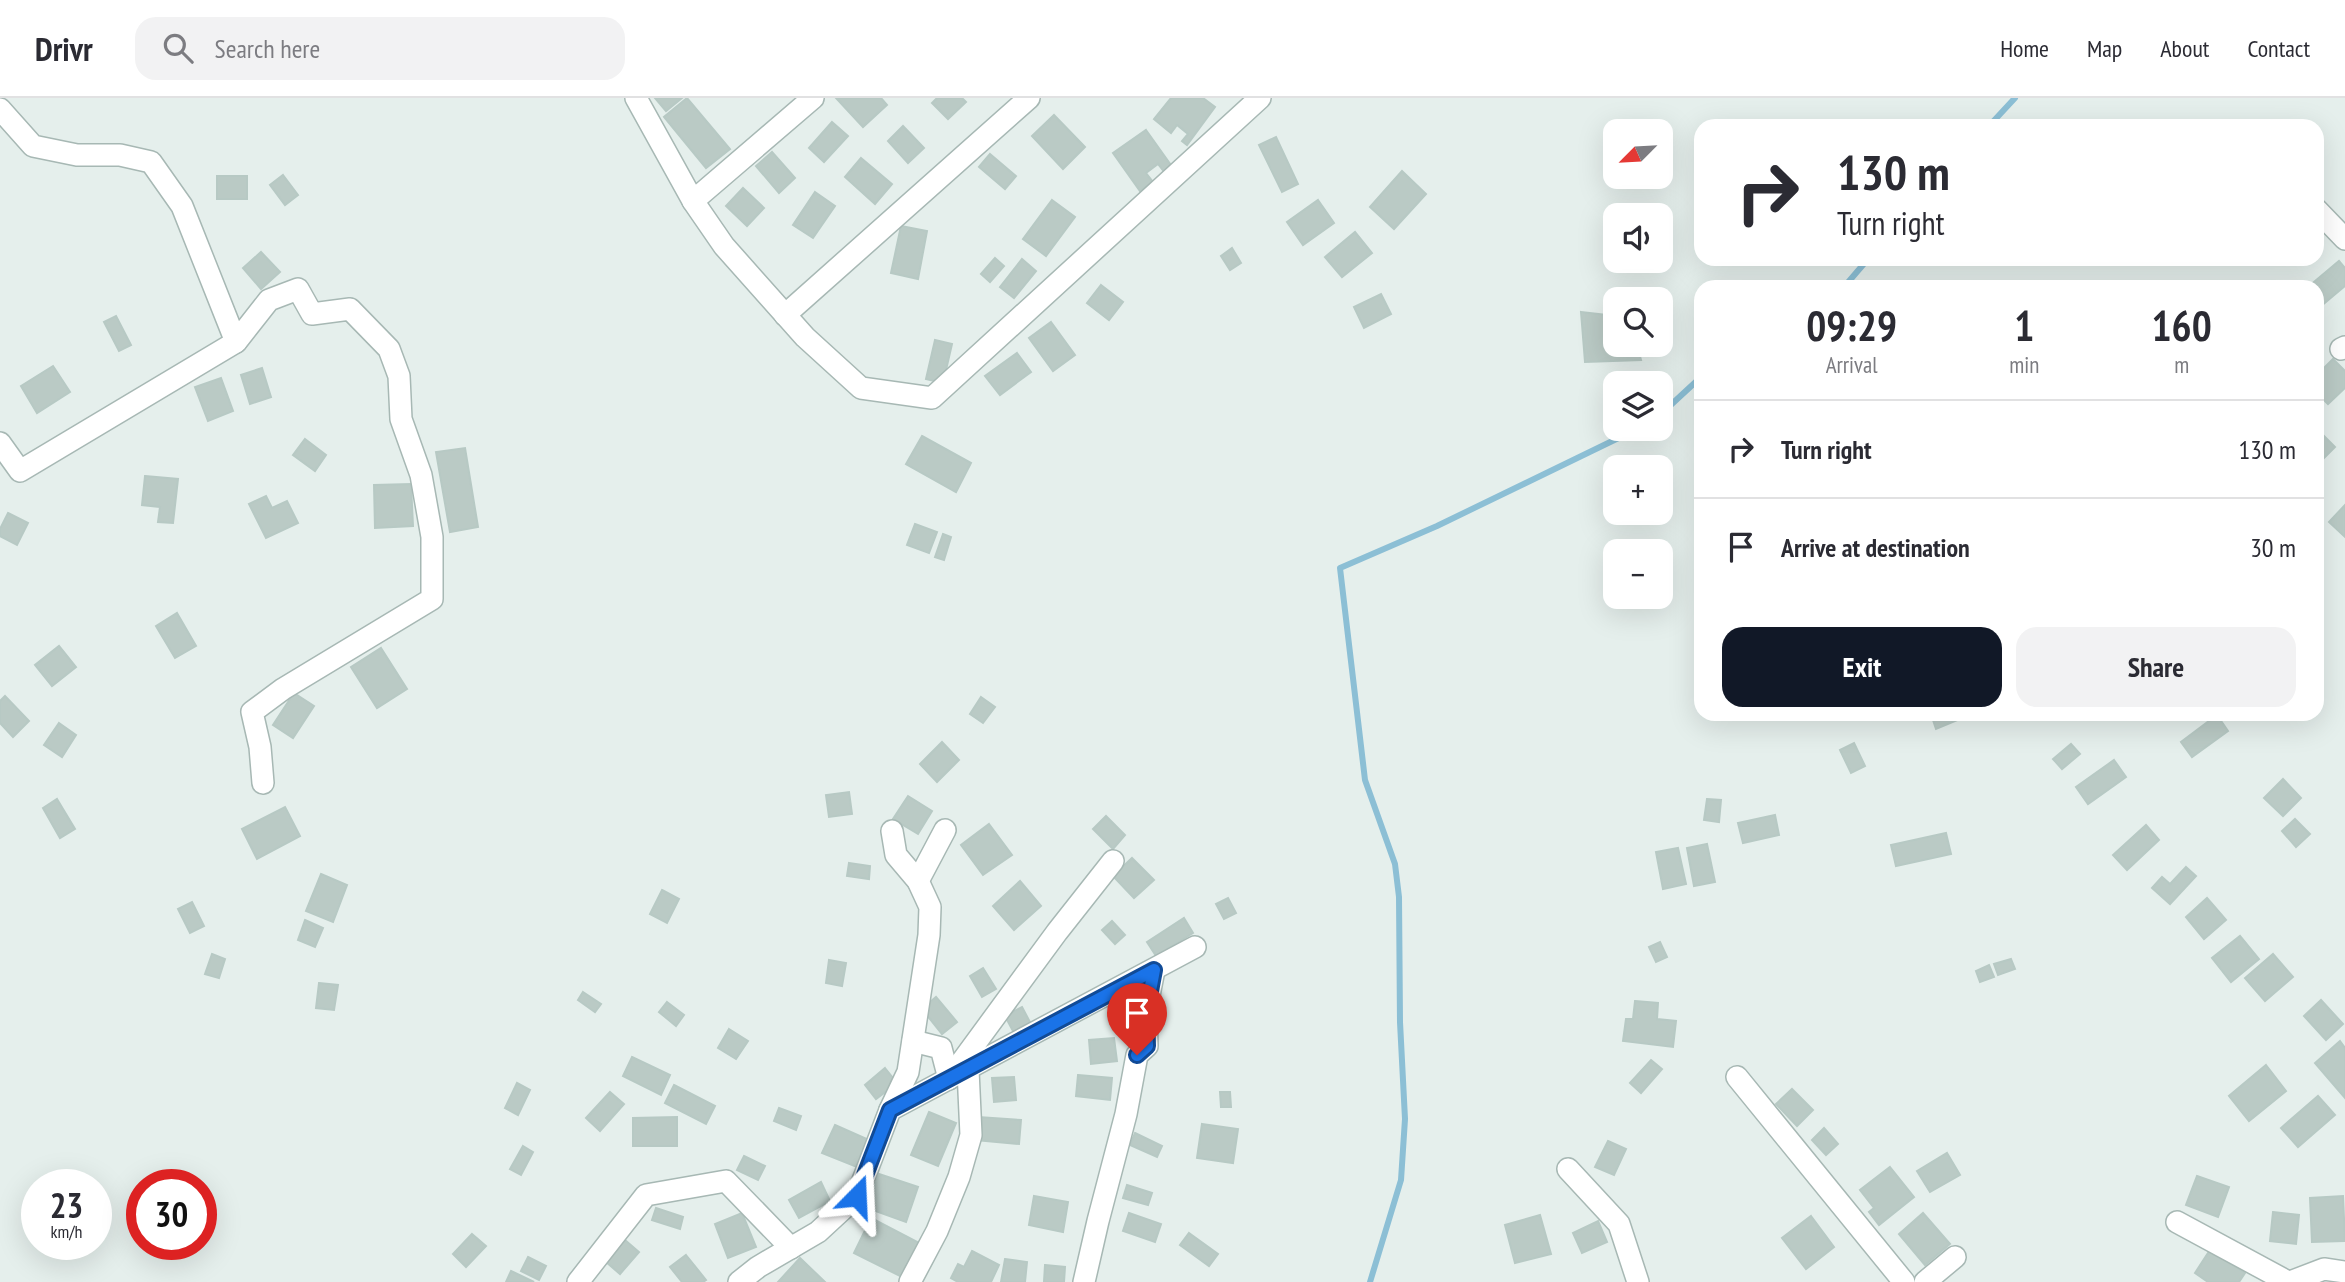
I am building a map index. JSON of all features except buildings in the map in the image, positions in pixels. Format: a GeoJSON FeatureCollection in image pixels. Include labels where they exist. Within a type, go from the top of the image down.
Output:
{"type":"FeatureCollection","features":[{"type":"Feature","properties":{"kind":"street"},"geometry":{"type":"LineString","coordinates":[[636,98],[692,201],[724,246],[805,337],[861,388],[932,398],[1260,98]]}},
{"type":"Feature","properties":{"kind":"street"},"geometry":{"type":"LineString","coordinates":[[692,201],[813,98]]}},
{"type":"Feature","properties":{"kind":"street"},"geometry":{"type":"LineString","coordinates":[[785,315],[1029,98]]}},
{"type":"Feature","properties":{"kind":"street"},"geometry":{"type":"LineString","coordinates":[[0,109],[33,146],[77,155],[120,155],[150,162],[181,206],[236,342]]}},
{"type":"Feature","properties":{"kind":"street"},"geometry":{"type":"LineString","coordinates":[[2324,217],[2345,239]]}},
{"type":"Feature","properties":{"kind":"street"},"geometry":{"type":"LineString","coordinates":[[0,443],[20,471],[236,342],[270,300],[298,289],[312,314],[350,309],[389,349],[399,376],[401,419],[421,475],[432,537],[432,598],[252,712],[260,747],[263,783]]}},
{"type":"Feature","properties":{"kind":"street"},"geometry":{"type":"LineString","coordinates":[[918,881],[944,830]]}},
{"type":"Feature","properties":{"kind":"street"},"geometry":{"type":"LineString","coordinates":[[739,1282],[758,1267],[818,1232],[857,1196],[890,1110],[908,1072],[929,935],[930,907],[918,881],[896,855],[892,831]]}},
{"type":"Feature","properties":{"kind":"street"},"geometry":{"type":"LineString","coordinates":[[958,1074],[1057,932],[1113,861]]}},
{"type":"Feature","properties":{"kind":"street"},"geometry":{"type":"LineString","coordinates":[[890,1110],[1195,947]]}},
{"type":"Feature","properties":{"kind":"street"},"geometry":{"type":"LineString","coordinates":[[1084,1282],[1126,1114],[1137,1055],[1147,1046],[1146,1012],[1154,970]]}},
{"type":"Feature","properties":{"kind":"street"},"geometry":{"type":"LineString","coordinates":[[910,1282],[937,1231],[959,1177],[971,1135],[958,1074],[941,1048],[913,1041]]}},
{"type":"Feature","properties":{"kind":"street"},"geometry":{"type":"LineString","coordinates":[[1737,1077],[1904,1282]]}},
{"type":"Feature","properties":{"kind":"street"},"geometry":{"type":"LineString","coordinates":[[1568,1169],[1619,1224],[1638,1282]]}},
{"type":"Feature","properties":{"kind":"street"},"geometry":{"type":"LineString","coordinates":[[578,1282],[646,1195],[726,1181],[792,1248]]}},
{"type":"Feature","properties":{"kind":"street"},"geometry":{"type":"LineString","coordinates":[[2176,1222],[2289,1282],[2324,1269],[2345,1272]]}},
{"type":"Feature","properties":{"kind":"street"},"geometry":{"type":"LineString","coordinates":[[1925,1282],[1955,1257]]}},
{"type":"Feature","properties":{"kind":"waterway"},"geometry":{"type":"LineString","coordinates":[[1996,119],[2015,98]]}},
{"type":"Feature","properties":{"kind":"waterway"},"geometry":{"type":"LineString","coordinates":[[1850,280],[1862,266]]}},
{"type":"Feature","properties":{"kind":"waterway"},"geometry":{"type":"LineString","coordinates":[[1673,403],[1694,383]]}},
{"type":"Feature","properties":{"kind":"waterway"},"geometry":{"type":"LineString","coordinates":[[1370,1282],[1401,1180],[1405,1119],[1400,1022],[1399,897],[1395,864],[1365,780],[1340,568],[1437,526],[1612,441]]}},
{"type":"Feature","properties":{"kind":"route"},"geometry":{"type":"LineString","coordinates":[[857,1196],[890,1110],[1154,970],[1146,1012],[1147,1046],[1137,1055]]}}]}
